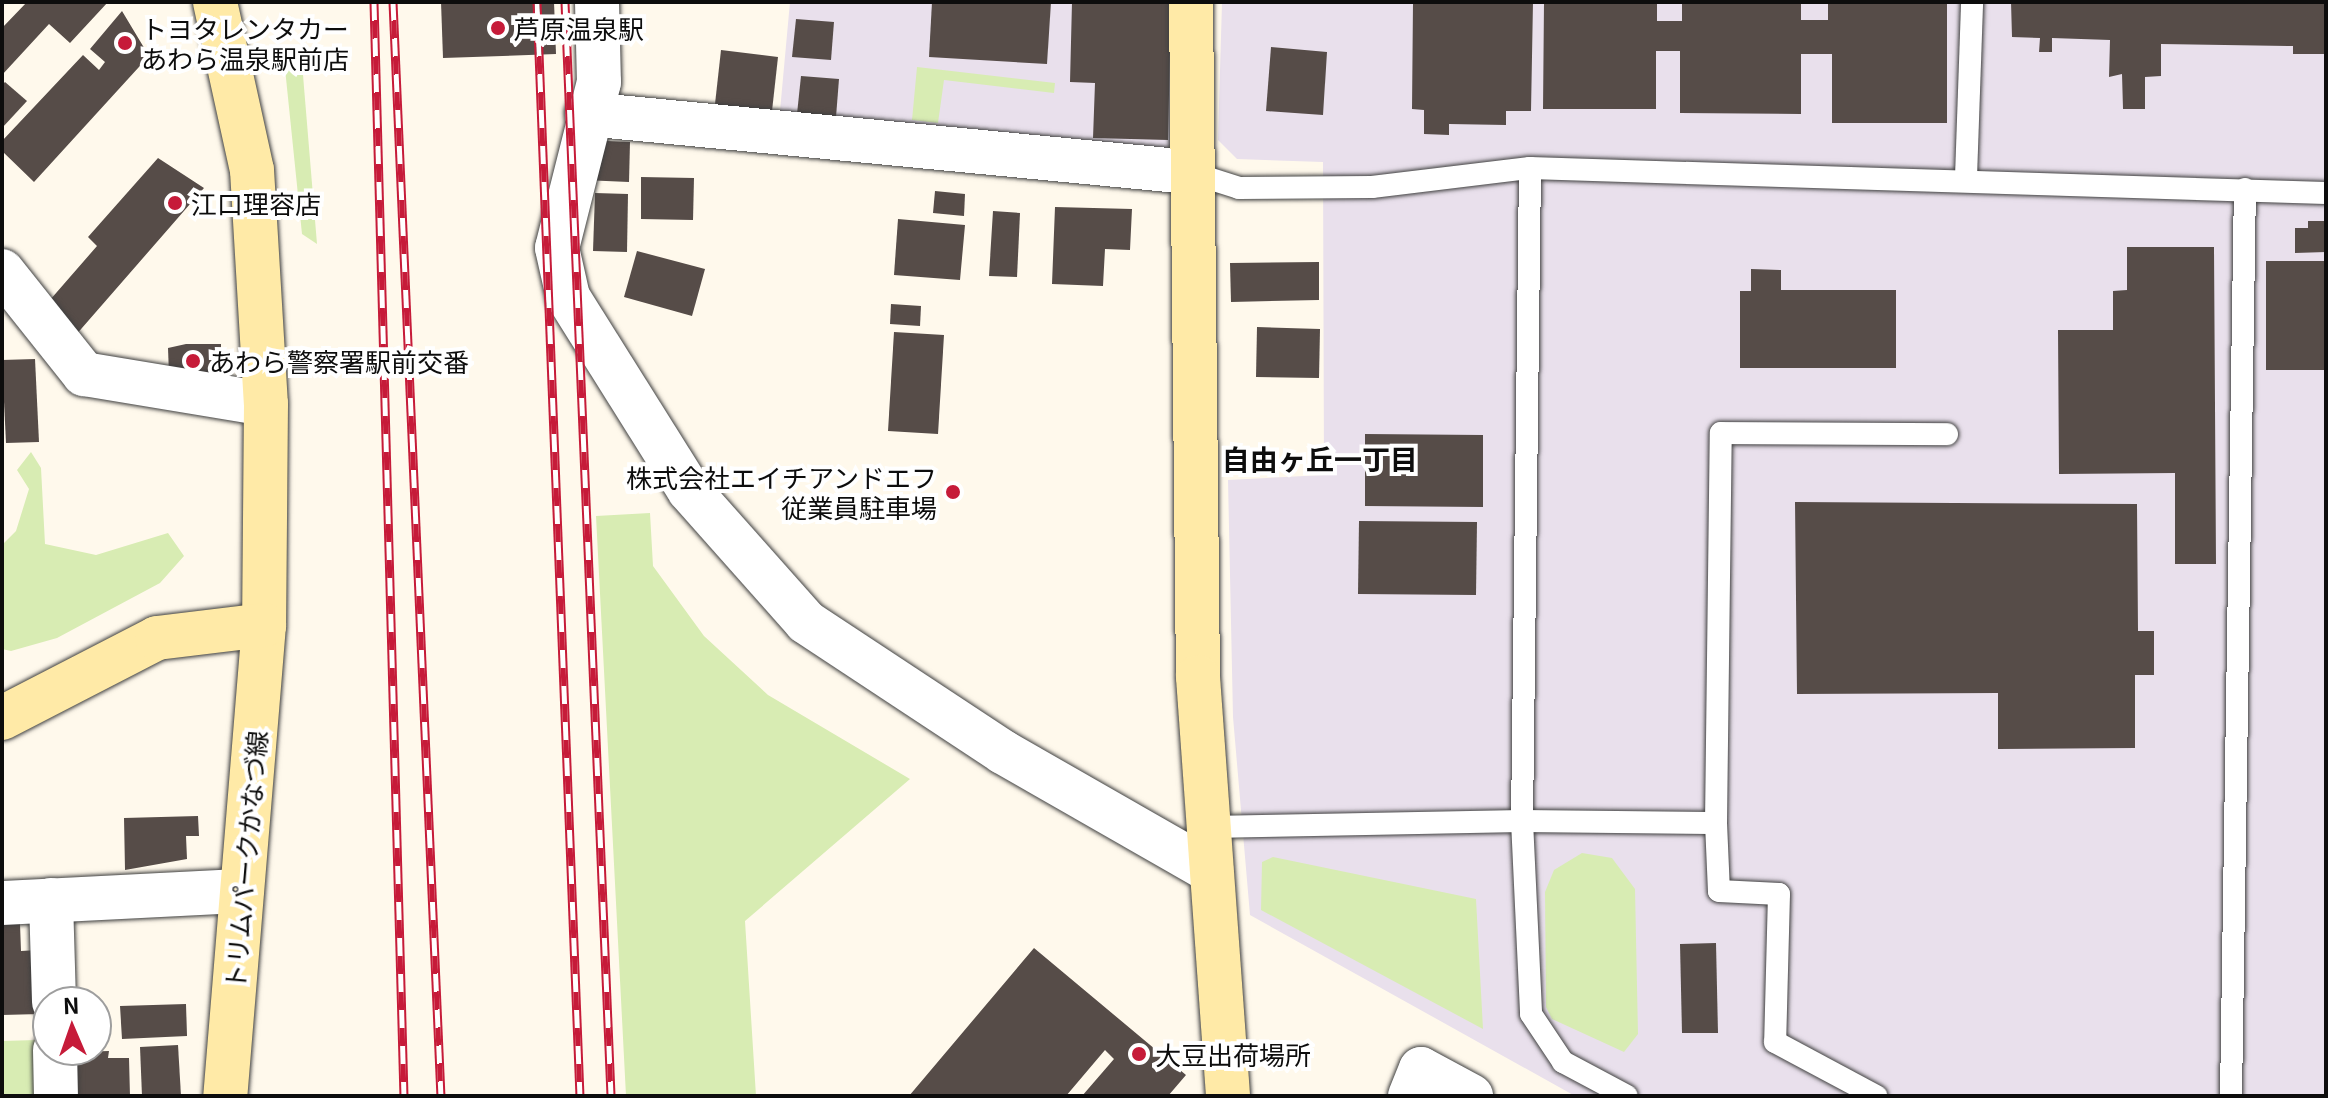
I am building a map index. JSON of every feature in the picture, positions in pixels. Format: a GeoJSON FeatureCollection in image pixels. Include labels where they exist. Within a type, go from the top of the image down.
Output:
{"type":"FeatureCollection","features":[{"type":"Feature","properties":{"kind":"main road","name":"トリムパークかなづ線"},"geometry":{"type":"LineString","coordinates":[[215,2],[252,170],[266,404],[264,625],[225,1096]]}},
{"type":"Feature","properties":{"kind":"main road"},"geometry":{"type":"LineString","coordinates":[[1191,2],[1189,172],[1198,677],[1228,1096]]}},
{"type":"Feature","properties":{"kind":"main road"},"geometry":{"type":"LineString","coordinates":[[2,718],[157,638],[264,625]]}},
{"type":"Feature","properties":{"kind":"street"},"geometry":{"type":"LineString","coordinates":[[597,2],[599,82],[587,114],[557,248],[568,297],[689,490],[806,622],[1003,752],[1211,871]]}},
{"type":"Feature","properties":{"kind":"street"},"geometry":{"type":"LineString","coordinates":[[587,114],[1189,172]]}},
{"type":"Feature","properties":{"kind":"street"},"geometry":{"type":"LineString","coordinates":[[2,271],[84,374],[266,404]]}},
{"type":"Feature","properties":{"kind":"street"},"geometry":{"type":"LineString","coordinates":[[2,903],[242,891]]}},
{"type":"Feature","properties":{"kind":"street"},"geometry":{"type":"LineString","coordinates":[[51,900],[54,986]]}},
{"type":"Feature","properties":{"kind":"street"},"geometry":{"type":"LineString","coordinates":[[55,1066],[56,1096]]}},
{"type":"Feature","properties":{"kind":"street"},"geometry":{"type":"LineString","coordinates":[[1410,1096],[1421,1069],[1471,1096]]}},
{"type":"Feature","properties":{"kind":"lane"},"geometry":{"type":"LineString","coordinates":[[1966,177],[1972,2]]}},
{"type":"Feature","properties":{"kind":"lane"},"geometry":{"type":"LineString","coordinates":[[1530,168],[1522,821],[1531,1014],[1563,1062],[1627,1096]]}},
{"type":"Feature","properties":{"kind":"lane"},"geometry":{"type":"LineString","coordinates":[[1189,172],[1239,188],[1372,187],[1530,168],[1966,177],[2326,193]]}},
{"type":"Feature","properties":{"kind":"lane"},"geometry":{"type":"LineString","coordinates":[[2231,1096],[2245,189]]}},
{"type":"Feature","properties":{"kind":"lane"},"geometry":{"type":"LineString","coordinates":[[1876,1096],[1775,1042],[1779,894],[1719,891],[1716,823],[1721,433],[1947,434]]}},
{"type":"Feature","properties":{"kind":"lane"},"geometry":{"type":"LineString","coordinates":[[1210,827],[1522,821],[1716,823]]}},
{"type":"Feature","properties":{"kind":"shaded area"},"geometry":{"type":"Polygon","coordinates":[[[790,2],[1174,2],[1170,145],[1159,154],[779,122],[790,2]]]}},
{"type":"Feature","properties":{"kind":"shaded area"},"geometry":{"type":"Polygon","coordinates":[[[1222,2],[2326,2],[2326,1096],[1575,1096],[1250,915],[1233,717],[1228,480],[1324,475],[1323,162],[1237,159],[1218,140],[1222,2]]]}},
{"type":"Feature","properties":{"kind":"green space"},"geometry":{"type":"Polygon","coordinates":[[[283,49],[302,63],[317,244],[302,234],[283,49]]]}},
{"type":"Feature","properties":{"kind":"green space"},"geometry":{"type":"Polygon","coordinates":[[[917,67],[1055,83],[1054,93],[944,80],[938,123],[912,120],[917,67]]]}},
{"type":"Feature","properties":{"kind":"green space"},"geometry":{"type":"Polygon","coordinates":[[[31,452],[41,468],[45,544],[96,555],[168,533],[184,556],[160,583],[57,638],[11,651],[2,649],[2,545],[16,531],[29,489],[17,470],[31,452]]]}},
{"type":"Feature","properties":{"kind":"green space"},"geometry":{"type":"Polygon","coordinates":[[[650,513],[653,566],[704,636],[768,695],[910,779],[745,921],[756,1096],[626,1096],[596,516],[650,513]]]}},
{"type":"Feature","properties":{"kind":"green space"},"geometry":{"type":"Polygon","coordinates":[[[1582,853],[1612,858],[1635,889],[1638,1034],[1624,1052],[1552,1019],[1546,1007],[1545,892],[1554,870],[1582,853]]]}},
{"type":"Feature","properties":{"kind":"green space"},"geometry":{"type":"Polygon","coordinates":[[[1273,857],[1476,899],[1483,1029],[1261,910],[1262,862],[1273,857]]]}},
{"type":"Feature","properties":{"kind":"green space"},"geometry":{"type":"Polygon","coordinates":[[[32,1040],[32,1066],[37,1066],[38,1096],[2,1096],[2,1041],[32,1040]]]}},
{"type":"Feature","properties":{"kind":"building"},"geometry":{"type":"Polygon","coordinates":[[[27,2],[108,2],[70,43],[49,24],[2,75],[2,28],[27,2]]]}},
{"type":"Feature","properties":{"kind":"building","name":"芦原温泉駅"},"geometry":{"type":"Polygon","coordinates":[[[441,2],[554,2],[556,54],[443,58],[441,2]]]}},
{"type":"Feature","properties":{"kind":"building"},"geometry":{"type":"Polygon","coordinates":[[[932,2],[1051,2],[1047,64],[929,57],[932,2]]]}},
{"type":"Feature","properties":{"kind":"building"},"geometry":{"type":"Polygon","coordinates":[[[1072,2],[1171,2],[1168,140],[1093,138],[1095,83],[1070,82],[1072,2]]]}},
{"type":"Feature","properties":{"kind":"building"},"geometry":{"type":"Polygon","coordinates":[[[1413,2],[1533,2],[1531,111],[1506,111],[1506,125],[1449,124],[1449,135],[1424,134],[1424,110],[1412,109],[1413,2]]]}},
{"type":"Feature","properties":{"kind":"building"},"geometry":{"type":"Polygon","coordinates":[[[1544,2],[1657,2],[1657,21],[1682,21],[1682,2],[1801,2],[1801,20],[1828,20],[1828,2],[1947,2],[1947,123],[1832,123],[1832,54],[1801,54],[1801,114],[1680,113],[1680,51],[1656,51],[1656,109],[1543,109],[1544,2]]]}},
{"type":"Feature","properties":{"kind":"building"},"geometry":{"type":"Polygon","coordinates":[[[2011,2],[2326,2],[2326,54],[2293,54],[2293,46],[2161,44],[2161,76],[2145,77],[2145,109],[2123,109],[2122,74],[2109,77],[2110,40],[2052,38],[2052,52],[2039,52],[2040,38],[2012,37],[2011,2]]]}},
{"type":"Feature","properties":{"kind":"building"},"geometry":{"type":"Polygon","coordinates":[[[122,11],[149,56],[34,182],[2,151],[2,141],[83,55],[99,70],[105,62],[90,49],[122,11]]]}},
{"type":"Feature","properties":{"kind":"building"},"geometry":{"type":"Polygon","coordinates":[[[796,19],[834,22],[831,60],[792,57],[796,19]]]}},
{"type":"Feature","properties":{"kind":"building"},"geometry":{"type":"Polygon","coordinates":[[[1271,47],[1327,52],[1323,115],[1266,111],[1271,47]]]}},
{"type":"Feature","properties":{"kind":"building"},"geometry":{"type":"Polygon","coordinates":[[[721,50],[778,57],[771,120],[714,113],[721,50]]]}},
{"type":"Feature","properties":{"kind":"building"},"geometry":{"type":"Polygon","coordinates":[[[801,76],[839,79],[836,117],[797,114],[801,76]]]}},
{"type":"Feature","properties":{"kind":"building"},"geometry":{"type":"Polygon","coordinates":[[[5,82],[27,101],[2,128],[2,85],[5,82]]]}},
{"type":"Feature","properties":{"kind":"building"},"geometry":{"type":"Polygon","coordinates":[[[585,140],[630,142],[629,182],[583,180],[585,140]]]}},
{"type":"Feature","properties":{"kind":"building"},"geometry":{"type":"Polygon","coordinates":[[[158,158],[204,188],[75,336],[43,308],[97,246],[88,237],[158,158]]]}},
{"type":"Feature","properties":{"kind":"building"},"geometry":{"type":"Polygon","coordinates":[[[641,177],[694,178],[693,220],[641,219],[641,177]]]}},
{"type":"Feature","properties":{"kind":"building"},"geometry":{"type":"Polygon","coordinates":[[[935,191],[965,194],[964,216],[933,213],[935,191]]]}},
{"type":"Feature","properties":{"kind":"building"},"geometry":{"type":"Polygon","coordinates":[[[595,193],[628,194],[627,252],[593,251],[595,193]]]}},
{"type":"Feature","properties":{"kind":"building"},"geometry":{"type":"Polygon","coordinates":[[[1055,207],[1132,209],[1130,250],[1105,249],[1103,286],[1052,284],[1055,207]]]}},
{"type":"Feature","properties":{"kind":"building"},"geometry":{"type":"Polygon","coordinates":[[[993,211],[1020,213],[1017,277],[989,276],[993,211]]]}},
{"type":"Feature","properties":{"kind":"building"},"geometry":{"type":"Polygon","coordinates":[[[898,219],[965,225],[960,280],[894,275],[898,219]]]}},
{"type":"Feature","properties":{"kind":"building"},"geometry":{"type":"Polygon","coordinates":[[[2308,221],[2326,221],[2326,252],[2295,253],[2295,228],[2308,228],[2308,221]]]}},
{"type":"Feature","properties":{"kind":"building"},"geometry":{"type":"Polygon","coordinates":[[[2127,247],[2214,247],[2216,564],[2175,564],[2175,473],[2059,474],[2058,330],[2113,330],[2113,291],[2127,290],[2127,247]]]}},
{"type":"Feature","properties":{"kind":"building"},"geometry":{"type":"Polygon","coordinates":[[[637,251],[705,269],[692,316],[624,297],[637,251]]]}},
{"type":"Feature","properties":{"kind":"building"},"geometry":{"type":"Polygon","coordinates":[[[2266,261],[2326,261],[2326,370],[2266,370],[2266,261]]]}},
{"type":"Feature","properties":{"kind":"building"},"geometry":{"type":"Polygon","coordinates":[[[1319,262],[1319,300],[1231,302],[1230,263],[1319,262]]]}},
{"type":"Feature","properties":{"kind":"building"},"geometry":{"type":"Polygon","coordinates":[[[1751,269],[1781,270],[1781,290],[1896,290],[1896,368],[1740,368],[1740,291],[1751,291],[1751,269]]]}},
{"type":"Feature","properties":{"kind":"building"},"geometry":{"type":"Polygon","coordinates":[[[891,304],[921,306],[920,326],[890,324],[891,304]]]}},
{"type":"Feature","properties":{"kind":"building"},"geometry":{"type":"Polygon","coordinates":[[[1257,327],[1320,329],[1319,378],[1256,377],[1257,327]]]}},
{"type":"Feature","properties":{"kind":"building"},"geometry":{"type":"Polygon","coordinates":[[[894,332],[944,335],[938,434],[888,431],[894,332]]]}},
{"type":"Feature","properties":{"kind":"building","name":"あわら警察署駅前交番"},"geometry":{"type":"Polygon","coordinates":[[[186,344],[221,344],[221,375],[169,375],[168,348],[186,344]]]}},
{"type":"Feature","properties":{"kind":"building"},"geometry":{"type":"Polygon","coordinates":[[[35,359],[39,442],[6,443],[2,360],[35,359]]]}},
{"type":"Feature","properties":{"kind":"building"},"geometry":{"type":"Polygon","coordinates":[[[1365,434],[1483,435],[1483,507],[1365,506],[1365,434]]]}},
{"type":"Feature","properties":{"kind":"building"},"geometry":{"type":"Polygon","coordinates":[[[1795,502],[2137,504],[2138,631],[2154,631],[2154,675],[2135,675],[2135,748],[1998,749],[1998,693],[1797,694],[1795,502]]]}},
{"type":"Feature","properties":{"kind":"building"},"geometry":{"type":"Polygon","coordinates":[[[1359,521],[1477,522],[1476,595],[1358,594],[1359,521]]]}},
{"type":"Feature","properties":{"kind":"building"},"geometry":{"type":"Polygon","coordinates":[[[198,816],[199,836],[186,836],[187,859],[125,870],[124,818],[198,816]]]}},
{"type":"Feature","properties":{"kind":"building"},"geometry":{"type":"Polygon","coordinates":[[[2,924],[20,924],[21,951],[38,950],[39,986],[32,986],[32,1014],[2,1015],[2,924]]]}},
{"type":"Feature","properties":{"kind":"building"},"geometry":{"type":"Polygon","coordinates":[[[1716,943],[1718,1033],[1682,1033],[1680,944],[1716,943]]]}},
{"type":"Feature","properties":{"kind":"building"},"geometry":{"type":"Polygon","coordinates":[[[1034,948],[1186,1075],[1168,1096],[1082,1096],[1114,1059],[1105,1050],[1066,1096],[909,1096],[1034,948]]]}},
{"type":"Feature","properties":{"kind":"building"},"geometry":{"type":"Polygon","coordinates":[[[186,1004],[187,1036],[122,1039],[120,1006],[186,1004]]]}},
{"type":"Feature","properties":{"kind":"building"},"geometry":{"type":"Polygon","coordinates":[[[178,1045],[181,1096],[142,1096],[140,1047],[178,1045]]]}},
{"type":"Feature","properties":{"kind":"building"},"geometry":{"type":"Polygon","coordinates":[[[112,1058],[129,1058],[130,1096],[75,1096],[74,1066],[112,1066],[112,1058]]]}},
{"type":"Feature","properties":{"kind":"railway"},"geometry":{"type":"LineString","coordinates":[[374,2],[404,1096]]}},
{"type":"Feature","properties":{"kind":"railway"},"geometry":{"type":"LineString","coordinates":[[393,2],[441,1096]]}},
{"type":"Feature","properties":{"kind":"railway"},"geometry":{"type":"LineString","coordinates":[[537,2],[580,1096]]}},
{"type":"Feature","properties":{"kind":"railway"},"geometry":{"type":"LineString","coordinates":[[565,2],[611,1096]]}},
{"type":"Feature","properties":{"kind":"place","name":"芦原温泉駅"},"geometry":{"type":"Point","coordinates":[498,28]}},
{"type":"Feature","properties":{"kind":"place","name":"トヨタレンタカー あわら温泉駅前店"},"geometry":{"type":"Point","coordinates":[125,43]}},
{"type":"Feature","properties":{"kind":"place","name":"江口理容店"},"geometry":{"type":"Point","coordinates":[175,203]}},
{"type":"Feature","properties":{"kind":"place","name":"あわら警察署駅前交番"},"geometry":{"type":"Point","coordinates":[193,361]}},
{"type":"Feature","properties":{"kind":"place","name":"株式会社エイチアンドエフ 従業員駐車場"},"geometry":{"type":"Point","coordinates":[953,492]}},
{"type":"Feature","properties":{"kind":"place","name":"大豆出荷場所"},"geometry":{"type":"Point","coordinates":[1139,1054]}},
{"type":"Feature","properties":{"kind":"district","name":"自由ヶ丘一丁目"},"geometry":{"type":"Point","coordinates":[1320,458]}}]}
